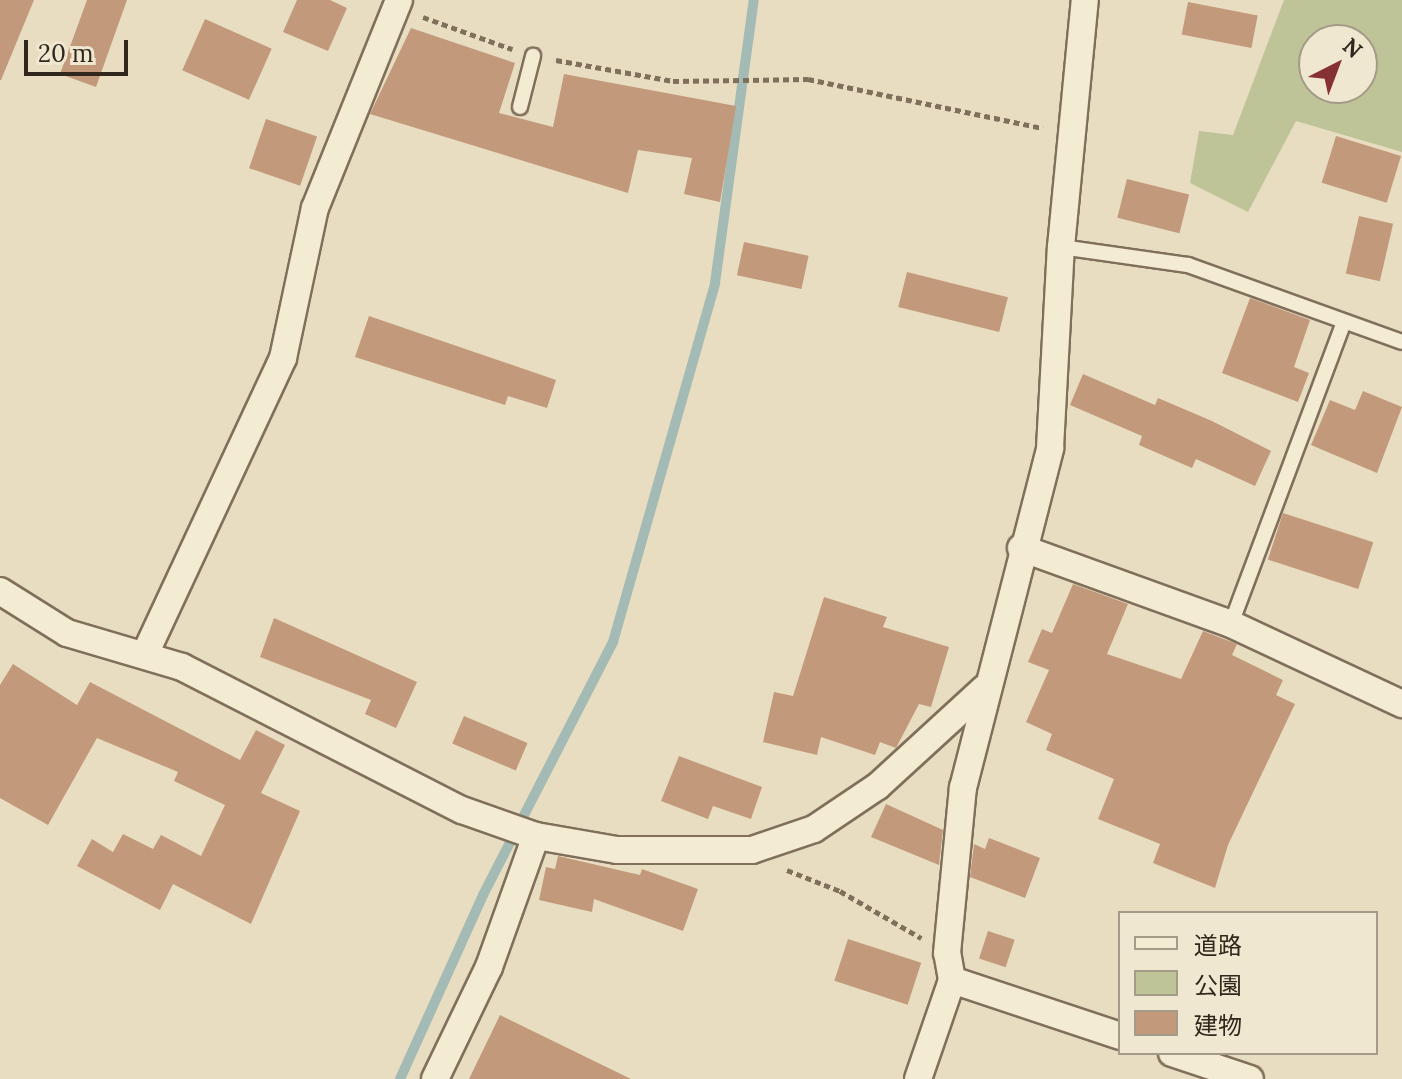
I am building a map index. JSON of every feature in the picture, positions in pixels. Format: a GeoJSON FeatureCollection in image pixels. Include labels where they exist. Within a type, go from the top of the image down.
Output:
{"type":"FeatureCollection","features":[{"type":"Feature","properties":{"kind":"street"},"geometry":{"type":"LineString","coordinates":[[918,1079],[952,980],[947,953],[963,788],[984,689],[1050,448],[1061,247],[1085,0]]}},
{"type":"Feature","properties":{"kind":"street"},"geometry":{"type":"LineString","coordinates":[[146,652],[283,358],[315,208],[397,3]]}},
{"type":"Feature","properties":{"kind":"street"},"geometry":{"type":"LineString","coordinates":[[1021,548],[1231,624],[1402,704]]}},
{"type":"Feature","properties":{"kind":"street"},"geometry":{"type":"LineString","coordinates":[[0,591],[67,633],[146,652],[462,810],[536,836],[617,850],[752,850],[814,829],[856,801],[984,689]]}},
{"type":"Feature","properties":{"kind":"street"},"geometry":{"type":"LineString","coordinates":[[435,1079],[489,967],[536,836]]}},
{"type":"Feature","properties":{"kind":"street"},"geometry":{"type":"LineString","coordinates":[[952,980],[1118,1035]]}},
{"type":"Feature","properties":{"kind":"street"},"geometry":{"type":"LineString","coordinates":[[1178,1055],[1250,1079]]}},
{"type":"Feature","properties":{"kind":"lane"},"geometry":{"type":"LineString","coordinates":[[520,107],[533,56]]}},
{"type":"Feature","properties":{"kind":"lane"},"geometry":{"type":"LineString","coordinates":[[1061,247],[1188,265],[1402,342]]}},
{"type":"Feature","properties":{"kind":"lane"},"geometry":{"type":"LineString","coordinates":[[1231,624],[1344,322]]}},
{"type":"Feature","properties":{"kind":"path"},"geometry":{"type":"LineString","coordinates":[[397,3],[533,56],[673,81],[808,79],[1072,134]]}},
{"type":"Feature","properties":{"kind":"path"},"geometry":{"type":"LineString","coordinates":[[752,850],[840,891],[947,953]]}},
{"type":"Feature","properties":{"kind":"green space"},"geometry":{"type":"Polygon","coordinates":[[[1284,0],[1402,0],[1402,152],[1296,121],[1248,212],[1190,183],[1199,131],[1233,135],[1284,0]]]}},
{"type":"Feature","properties":{"kind":"building"},"geometry":{"type":"Polygon","coordinates":[[[0,0],[34,0],[1,80],[0,80],[0,0]]]}},
{"type":"Feature","properties":{"kind":"building"},"geometry":{"type":"Polygon","coordinates":[[[87,0],[127,0],[96,87],[60,74],[87,0]]]}},
{"type":"Feature","properties":{"kind":"building"},"geometry":{"type":"Polygon","coordinates":[[[297,0],[330,0],[347,8],[328,51],[283,32],[297,0]]]}},
{"type":"Feature","properties":{"kind":"building"},"geometry":{"type":"Polygon","coordinates":[[[1188,2],[1258,16],[1251,48],[1182,34],[1188,2]]]}},
{"type":"Feature","properties":{"kind":"building"},"geometry":{"type":"Polygon","coordinates":[[[205,19],[272,49],[249,100],[182,70],[205,19]]]}},
{"type":"Feature","properties":{"kind":"building"},"geometry":{"type":"Polygon","coordinates":[[[411,28],[515,63],[499,113],[553,127],[564,74],[736,106],[720,202],[684,194],[692,158],[638,150],[628,193],[370,114],[411,28]]]}},
{"type":"Feature","properties":{"kind":"building"},"geometry":{"type":"Polygon","coordinates":[[[266,119],[317,137],[300,186],[249,168],[266,119]]]}},
{"type":"Feature","properties":{"kind":"building"},"geometry":{"type":"Polygon","coordinates":[[[1336,136],[1401,156],[1387,203],[1322,183],[1336,136]]]}},
{"type":"Feature","properties":{"kind":"building"},"geometry":{"type":"Polygon","coordinates":[[[1127,179],[1189,194],[1179,233],[1117,218],[1127,179]]]}},
{"type":"Feature","properties":{"kind":"building"},"geometry":{"type":"Polygon","coordinates":[[[1359,216],[1393,224],[1380,281],[1346,273],[1359,216]]]}},
{"type":"Feature","properties":{"kind":"building"},"geometry":{"type":"Polygon","coordinates":[[[744,242],[809,256],[801,289],[737,275],[744,242]]]}},
{"type":"Feature","properties":{"kind":"building"},"geometry":{"type":"Polygon","coordinates":[[[907,272],[1008,297],[999,332],[898,307],[907,272]]]}},
{"type":"Feature","properties":{"kind":"building"},"geometry":{"type":"Polygon","coordinates":[[[1250,298],[1310,320],[1294,367],[1309,373],[1298,402],[1222,373],[1250,298]]]}},
{"type":"Feature","properties":{"kind":"building"},"geometry":{"type":"Polygon","coordinates":[[[369,316],[556,380],[547,408],[508,396],[505,405],[355,357],[369,316]]]}},
{"type":"Feature","properties":{"kind":"building"},"geometry":{"type":"Polygon","coordinates":[[[1083,374],[1155,405],[1158,398],[1271,451],[1255,486],[1196,459],[1192,468],[1139,445],[1142,436],[1070,405],[1083,374]]]}},
{"type":"Feature","properties":{"kind":"building"},"geometry":{"type":"Polygon","coordinates":[[[1363,391],[1402,407],[1377,473],[1311,445],[1330,400],[1355,410],[1363,391]]]}},
{"type":"Feature","properties":{"kind":"building"},"geometry":{"type":"Polygon","coordinates":[[[1283,513],[1373,542],[1358,589],[1268,560],[1283,513]]]}},
{"type":"Feature","properties":{"kind":"building"},"geometry":{"type":"Polygon","coordinates":[[[1073,584],[1128,604],[1107,654],[1181,679],[1203,631],[1237,644],[1232,655],[1283,680],[1276,695],[1295,704],[1228,845],[1215,888],[1153,863],[1160,844],[1098,819],[1114,779],[1046,750],[1052,734],[1026,722],[1049,670],[1028,662],[1042,629],[1052,633],[1073,584]]]}},
{"type":"Feature","properties":{"kind":"building"},"geometry":{"type":"Polygon","coordinates":[[[824,597],[887,617],[883,627],[949,647],[931,707],[919,704],[896,748],[880,742],[875,755],[821,737],[817,755],[763,742],[774,692],[793,696],[824,597]]]}},
{"type":"Feature","properties":{"kind":"building"},"geometry":{"type":"Polygon","coordinates":[[[274,618],[417,682],[396,728],[365,714],[371,700],[260,657],[274,618]]]}},
{"type":"Feature","properties":{"kind":"building"},"geometry":{"type":"Polygon","coordinates":[[[13,664],[77,705],[90,682],[240,760],[256,730],[285,745],[261,793],[300,811],[251,924],[173,884],[160,910],[77,866],[92,839],[113,852],[123,834],[153,849],[161,835],[201,856],[225,805],[174,781],[178,772],[97,738],[48,825],[0,798],[0,685],[13,664]]]}},
{"type":"Feature","properties":{"kind":"building"},"geometry":{"type":"Polygon","coordinates":[[[464,716],[528,743],[516,771],[452,744],[464,716]]]}},
{"type":"Feature","properties":{"kind":"building"},"geometry":{"type":"Polygon","coordinates":[[[679,756],[762,787],[751,819],[713,806],[708,819],[661,801],[679,756]]]}},
{"type":"Feature","properties":{"kind":"building"},"geometry":{"type":"Polygon","coordinates":[[[886,804],[943,830],[939,865],[871,837],[886,804]]]}},
{"type":"Feature","properties":{"kind":"building"},"geometry":{"type":"Polygon","coordinates":[[[989,838],[1040,858],[1025,898],[970,877],[974,844],[985,849],[989,838]]]}},
{"type":"Feature","properties":{"kind":"building"},"geometry":{"type":"Polygon","coordinates":[[[558,856],[640,875],[642,869],[698,889],[683,931],[594,899],[592,912],[539,900],[546,867],[555,869],[558,856]]]}},
{"type":"Feature","properties":{"kind":"building"},"geometry":{"type":"Polygon","coordinates":[[[988,931],[1015,940],[1006,967],[979,959],[988,931]]]}},
{"type":"Feature","properties":{"kind":"building"},"geometry":{"type":"Polygon","coordinates":[[[848,939],[921,963],[908,1005],[834,981],[848,939]]]}},
{"type":"Feature","properties":{"kind":"building"},"geometry":{"type":"Polygon","coordinates":[[[500,1015],[631,1079],[469,1079],[500,1015]]]}},
{"type":"Feature","properties":{"kind":"waterway"},"geometry":{"type":"LineString","coordinates":[[400,1079],[483,895],[613,642],[715,283],[754,0]]}}]}
